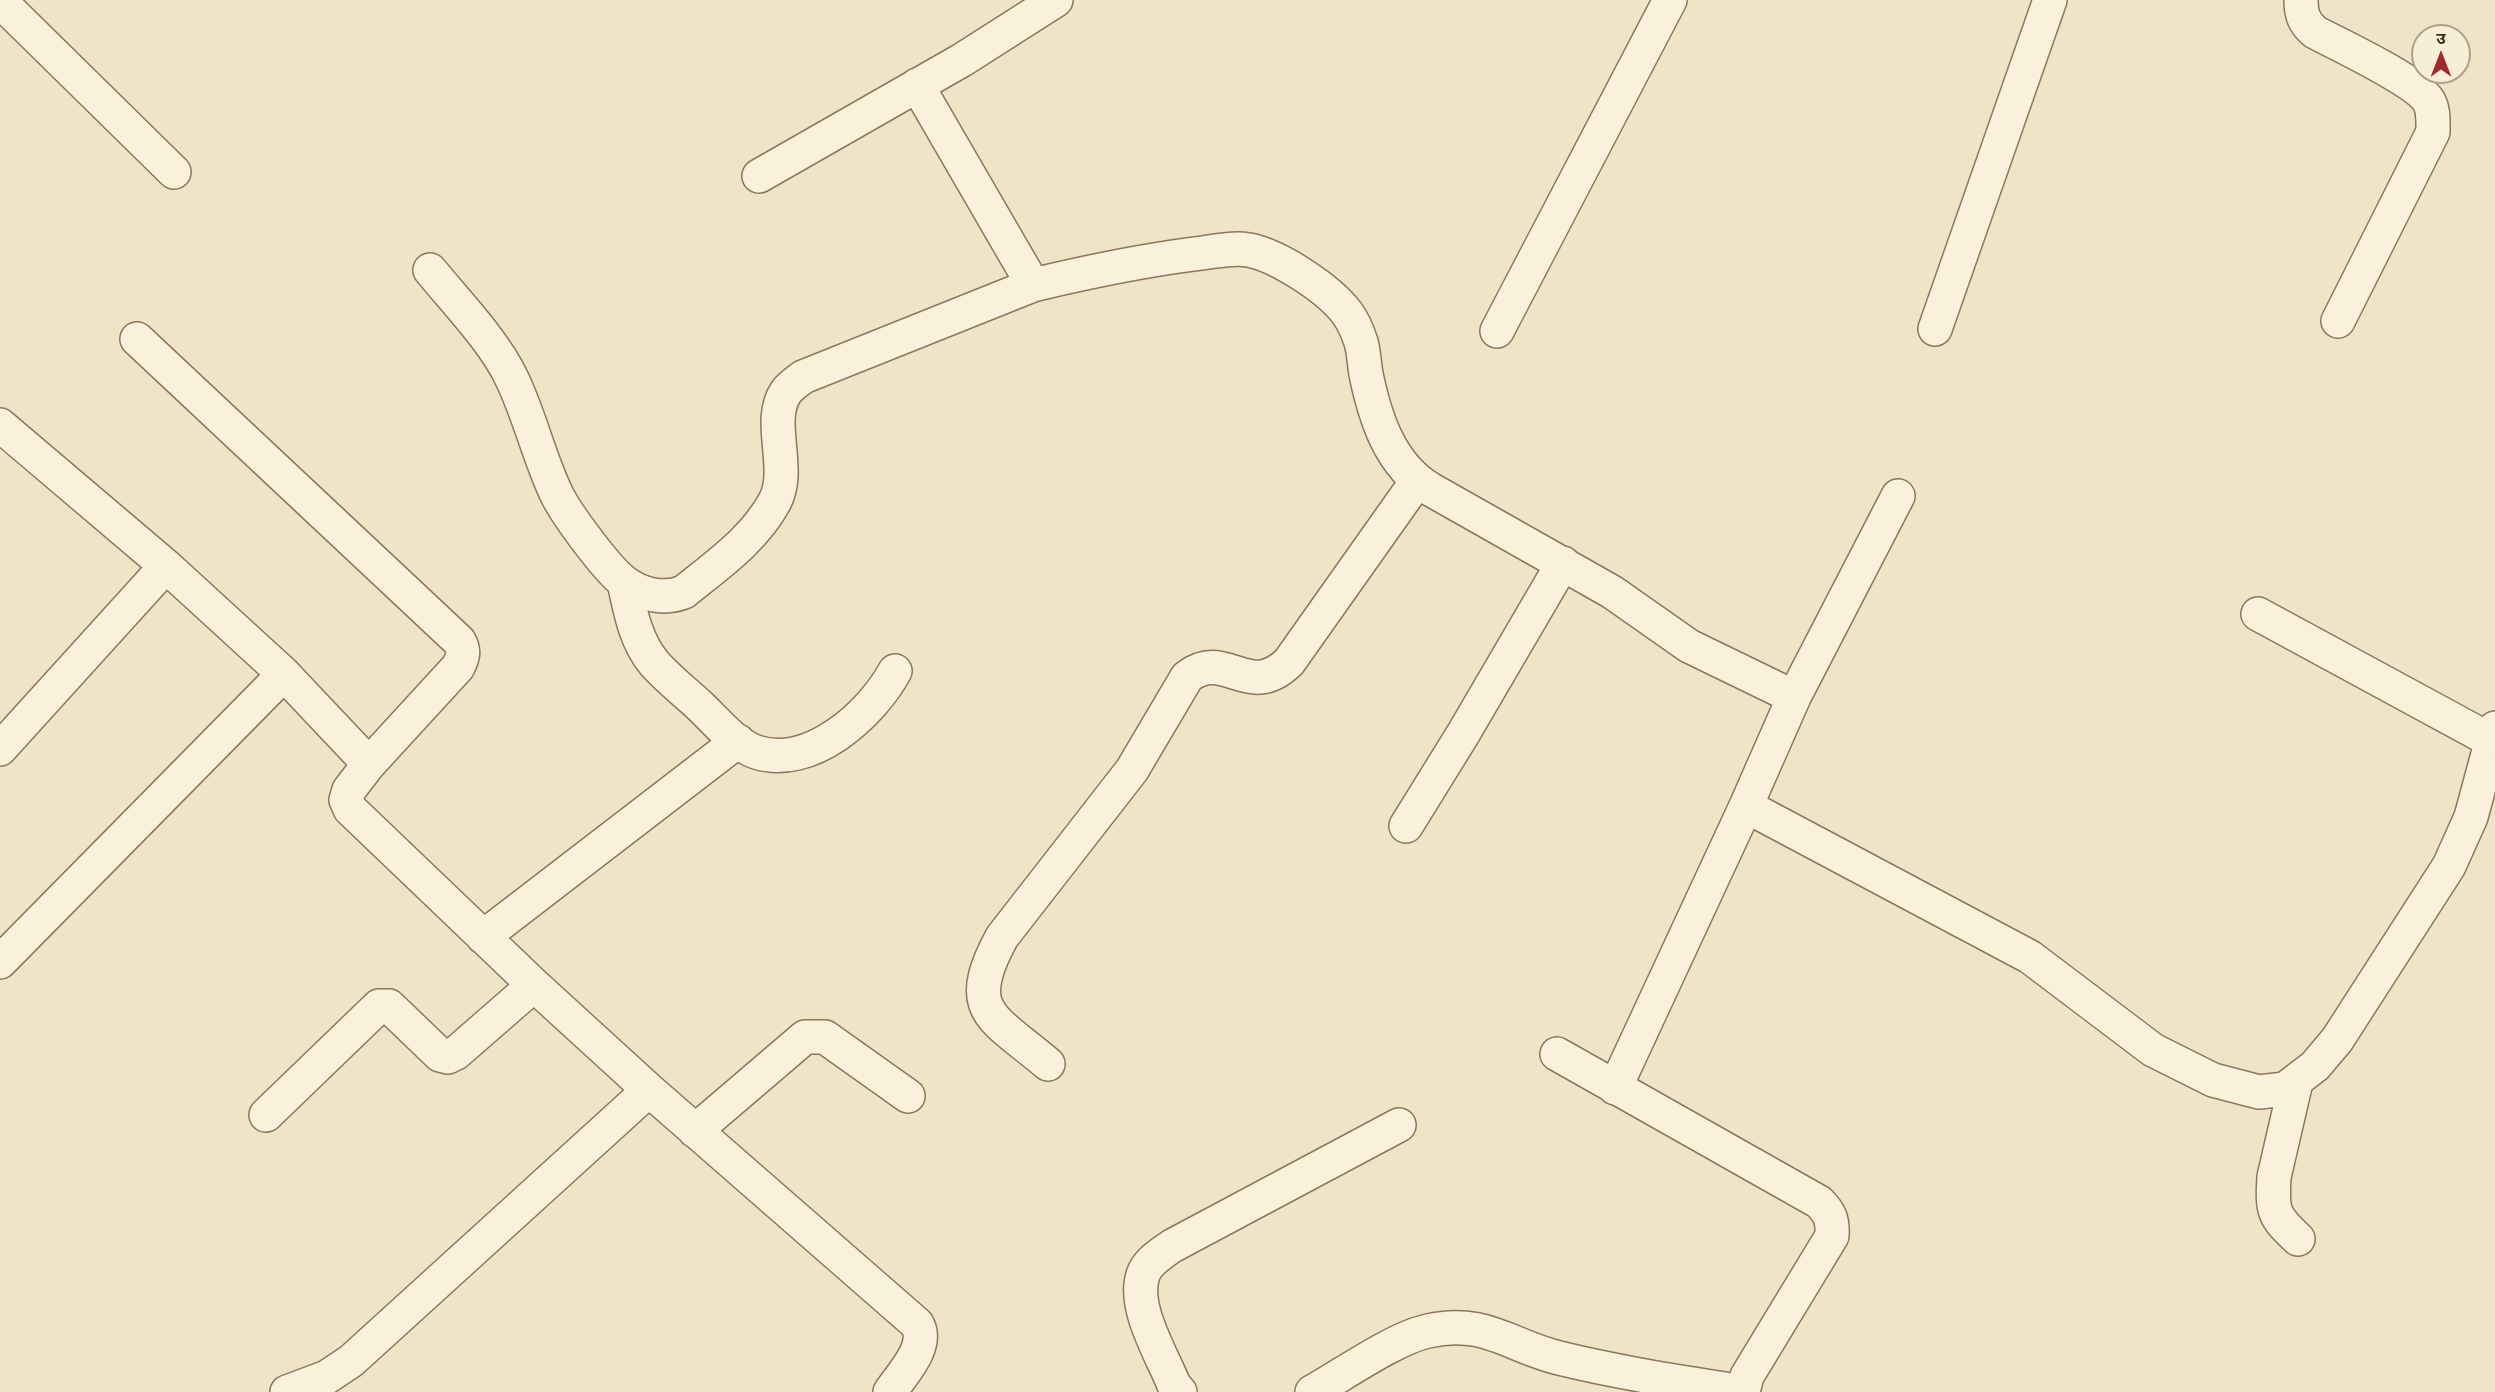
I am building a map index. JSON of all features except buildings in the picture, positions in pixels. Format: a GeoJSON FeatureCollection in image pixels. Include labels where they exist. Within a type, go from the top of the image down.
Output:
{"type":"FeatureCollection","features":[{"type":"Feature","properties":{"kind":"street"},"geometry":{"type":"LineString","coordinates":[[759,176],[962,60],[1056,0]]}},
{"type":"Feature","properties":{"kind":"street"},"geometry":{"type":"LineString","coordinates":[[1497,331],[1670,0]]}},
{"type":"Feature","properties":{"kind":"street"},"geometry":{"type":"LineString","coordinates":[[1935,329],[2050,0]]}},
{"type":"Feature","properties":{"kind":"street"},"geometry":{"type":"LineString","coordinates":[[2301,0],[2301,12],[2306,25],[2415,87],[2429,101],[2433,116],[2433,132],[2338,321]]}},
{"type":"Feature","properties":{"kind":"street"},"geometry":{"type":"LineString","coordinates":[[0,1],[174,172]]}},
{"type":"Feature","properties":{"kind":"street"},"geometry":{"type":"LineString","coordinates":[[917,85],[1033,285]]}},
{"type":"Feature","properties":{"kind":"street"},"geometry":{"type":"LineString","coordinates":[[430,270],[499,356],[512,379],[558,497],[595,549],[624,582],[647,593],[671,597],[684,592],[749,537],[776,500],[782,465],[780,406],[786,391],[803,377],[1033,285],[1152,260],[1226,250],[1249,250],[1272,259],[1301,275],[1329,294],[1348,314],[1361,343],[1375,410],[1383,432],[1406,471],[1417,481],[1611,592],[1689,646],[1794,696]]}},
{"type":"Feature","properties":{"kind":"street"},"geometry":{"type":"LineString","coordinates":[[137,339],[459,641],[464,649],[463,658],[458,667],[369,764],[349,790],[346,800],[350,809],[534,985],[649,1090],[917,1324],[922,1334],[919,1347],[890,1392]]}},
{"type":"Feature","properties":{"kind":"street"},"geometry":{"type":"LineString","coordinates":[[0,425],[166,566],[284,674],[369,764]]}},
{"type":"Feature","properties":{"kind":"street"},"geometry":{"type":"LineString","coordinates":[[1048,1064],[990,1015],[983,1000],[983,982],[988,962],[1002,937],[1132,770],[1187,677],[1196,670],[1208,666],[1222,667],[1246,677],[1259,678],[1280,670],[1289,662],[1417,481]]}},
{"type":"Feature","properties":{"kind":"street"},"geometry":{"type":"LineString","coordinates":[[1615,1088],[1746,806],[1794,696],[1898,496]]}},
{"type":"Feature","properties":{"kind":"street"},"geometry":{"type":"LineString","coordinates":[[1406,826],[1468,726],[1563,563]]}},
{"type":"Feature","properties":{"kind":"street"},"geometry":{"type":"LineString","coordinates":[[0,749],[166,566]]}},
{"type":"Feature","properties":{"kind":"street"},"geometry":{"type":"LineString","coordinates":[[624,582],[633,623],[654,662],[738,741],[755,752],[772,756],[794,756],[814,749],[864,712],[884,692],[895,671]]}},
{"type":"Feature","properties":{"kind":"street"},"geometry":{"type":"LineString","coordinates":[[1746,806],[2030,957],[2153,1050],[2212,1080],[2259,1092],[2285,1089],[2315,1066],[2337,1040],[2449,866],[2472,817],[2493,734],[2258,614]]}},
{"type":"Feature","properties":{"kind":"street"},"geometry":{"type":"LineString","coordinates":[[0,962],[284,674]]}},
{"type":"Feature","properties":{"kind":"street"},"geometry":{"type":"LineString","coordinates":[[483,937],[738,741]]}},
{"type":"Feature","properties":{"kind":"street"},"geometry":{"type":"LineString","coordinates":[[266,1115],[379,1005],[389,1006],[440,1054],[448,1057],[456,1053],[534,985]]}},
{"type":"Feature","properties":{"kind":"street"},"geometry":{"type":"LineString","coordinates":[[695,1131],[805,1037],[825,1037],[908,1096]]}},
{"type":"Feature","properties":{"kind":"street"},"geometry":{"type":"LineString","coordinates":[[1312,1392],[1412,1335],[1454,1327],[1488,1330],[1556,1357],[1591,1365],[1743,1392],[1747,1376],[1832,1236],[1833,1224],[1829,1212],[1819,1202],[1557,1054]]}},
{"type":"Feature","properties":{"kind":"street"},"geometry":{"type":"LineString","coordinates":[[2296,1082],[2274,1177],[2273,1192],[2277,1218],[2298,1239]]}},
{"type":"Feature","properties":{"kind":"street"},"geometry":{"type":"LineString","coordinates":[[287,1392],[327,1377],[351,1361],[649,1090]]}},
{"type":"Feature","properties":{"kind":"street"},"geometry":{"type":"LineString","coordinates":[[1180,1392],[1174,1385],[1142,1308],[1140,1292],[1143,1274],[1151,1262],[1172,1246],[1399,1125]]}}]}
